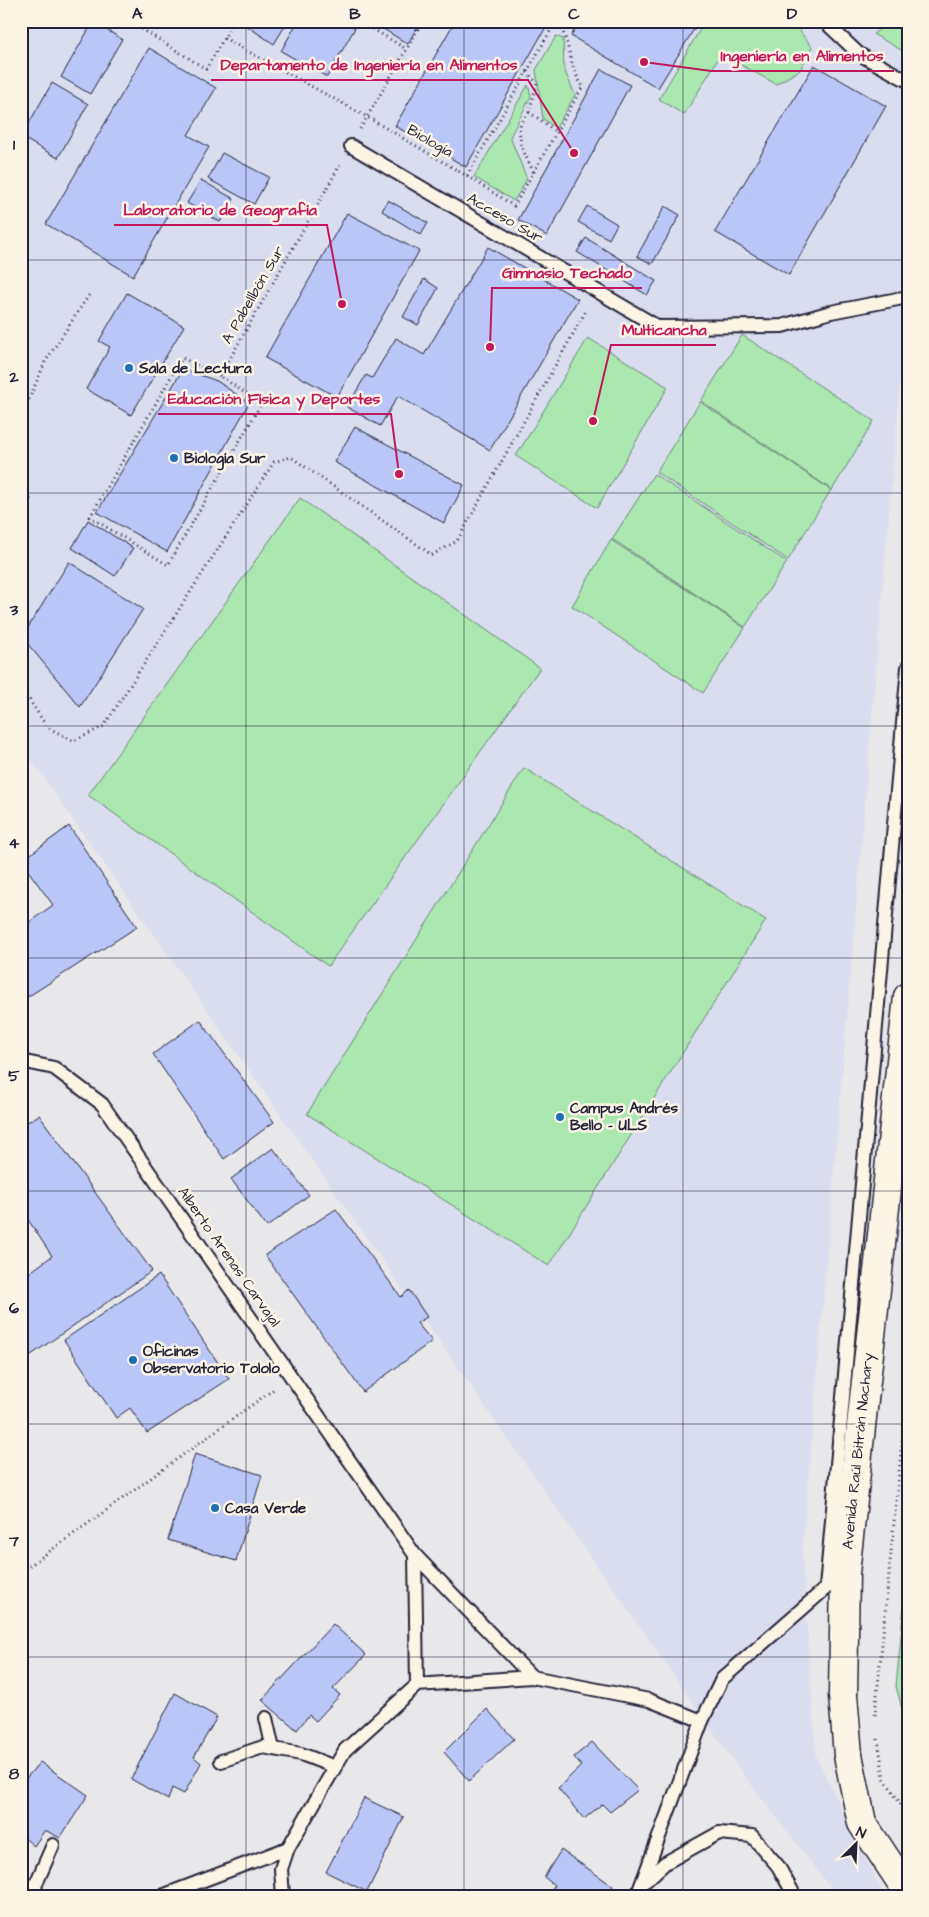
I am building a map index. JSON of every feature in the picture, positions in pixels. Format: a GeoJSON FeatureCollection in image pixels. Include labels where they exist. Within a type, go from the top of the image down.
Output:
{"type":"FeatureCollection","features":[{"type":"Feature","properties":{"kind":"main road","name":"Avenida Raúl Bitrán Nachary"},"geometry":{"type":"LineString","coordinates":[[908,997],[845,1573],[843,1695],[848,1755],[862,1822],[908,1892]]}},
{"type":"Feature","properties":{"kind":"lane"},"geometry":{"type":"LineString","coordinates":[[824,21],[859,54],[908,81]]}},
{"type":"Feature","properties":{"kind":"lane","name":"Acceso Sur"},"geometry":{"type":"LineString","coordinates":[[351,146],[658,327],[782,326],[831,312],[908,297]]}},
{"type":"Feature","properties":{"kind":"lane"},"geometry":{"type":"LineString","coordinates":[[638,1890],[702,1721],[722,1679],[826,1588],[908,667]]}},
{"type":"Feature","properties":{"kind":"lane","name":"Alberto Arenas Carvajal"},"geometry":{"type":"LineString","coordinates":[[21,1061],[54,1068],[102,1104],[415,1555],[532,1677]]}},
{"type":"Feature","properties":{"kind":"lane"},"geometry":{"type":"LineString","coordinates":[[415,1555],[417,1685]]}},
{"type":"Feature","properties":{"kind":"lane"},"geometry":{"type":"LineString","coordinates":[[284,1896],[281,1868],[288,1848],[345,1750],[417,1685],[532,1677],[649,1700],[702,1721]]}},
{"type":"Feature","properties":{"kind":"lane"},"geometry":{"type":"LineString","coordinates":[[266,1718],[273,1749]]}},
{"type":"Feature","properties":{"kind":"lane"},"geometry":{"type":"LineString","coordinates":[[220,1762],[263,1747],[301,1754],[335,1767]]}},
{"type":"Feature","properties":{"kind":"lane"},"geometry":{"type":"LineString","coordinates":[[638,1890],[665,1863],[719,1834],[752,1836],[778,1866],[792,1891]]}},
{"type":"Feature","properties":{"kind":"lane"},"geometry":{"type":"LineString","coordinates":[[36,1896],[34,1886],[53,1846]]}},
{"type":"Feature","properties":{"kind":"lane"},"geometry":{"type":"LineString","coordinates":[[162,1896],[288,1848]]}},
{"type":"Feature","properties":{"kind":"path"},"geometry":{"type":"LineString","coordinates":[[21,56],[26,21]]}},
{"type":"Feature","properties":{"kind":"path"},"geometry":{"type":"LineString","coordinates":[[129,21],[206,69],[234,21]]}},
{"type":"Feature","properties":{"kind":"path"},"geometry":{"type":"LineString","coordinates":[[360,21],[406,48]]}},
{"type":"Feature","properties":{"kind":"path","name":"A Pabellbón Sur"},"geometry":{"type":"LineString","coordinates":[[220,376],[423,21]]}},
{"type":"Feature","properties":{"kind":"path"},"geometry":{"type":"LineString","coordinates":[[467,176],[557,21],[564,31],[575,76],[583,86],[534,174]]}},
{"type":"Feature","properties":{"kind":"path","name":"Biología"},"geometry":{"type":"LineString","coordinates":[[224,38],[367,117],[514,206],[534,174]]}},
{"type":"Feature","properties":{"kind":"path"},"geometry":{"type":"LineString","coordinates":[[527,72],[537,83],[529,112],[519,126],[521,146],[534,174]]}},
{"type":"Feature","properties":{"kind":"path"},"geometry":{"type":"LineString","coordinates":[[529,112],[557,132]]}},
{"type":"Feature","properties":{"kind":"path"},"geometry":{"type":"LineString","coordinates":[[21,687],[47,727],[74,740],[104,726],[274,462],[291,457],[432,555],[457,541],[597,291]]}},
{"type":"Feature","properties":{"kind":"path"},"geometry":{"type":"LineString","coordinates":[[21,418],[45,362],[89,295]]}},
{"type":"Feature","properties":{"kind":"path"},"geometry":{"type":"LineString","coordinates":[[182,358],[220,376],[261,404],[168,565],[90,517],[182,358]]}},
{"type":"Feature","properties":{"kind":"path"},"geometry":{"type":"LineString","coordinates":[[21,503],[34,497]]}},
{"type":"Feature","properties":{"kind":"path"},"geometry":{"type":"LineString","coordinates":[[21,1572],[292,1376]]}},
{"type":"Feature","properties":{"kind":"path"},"geometry":{"type":"LineString","coordinates":[[875,1722],[908,1380]]}},
{"type":"Feature","properties":{"kind":"path"},"geometry":{"type":"LineString","coordinates":[[876,1732],[884,1778],[908,1816]]}},
{"type":"Feature","properties":{"kind":"shaded area","name":"Campus Andrés Bello - ULS"},"geometry":{"type":"Polygon","coordinates":[[[21,21],[908,21],[908,285],[802,1554],[816,1756],[884,1896],[837,1896],[743,1774],[21,745],[21,21]]]}},
{"type":"Feature","properties":{"kind":"green space"},"geometry":{"type":"Polygon","coordinates":[[[705,21],[792,21],[812,47],[800,70],[776,84],[721,54],[684,115],[659,99],[705,21]]]}},
{"type":"Feature","properties":{"kind":"green space"},"geometry":{"type":"Polygon","coordinates":[[[890,21],[908,21],[908,54],[873,34],[890,21]]]}},
{"type":"Feature","properties":{"kind":"green space"},"geometry":{"type":"Polygon","coordinates":[[[556,36],[563,39],[564,69],[575,95],[556,128],[543,119],[536,70],[556,36]]]}},
{"type":"Feature","properties":{"kind":"green space"},"geometry":{"type":"Polygon","coordinates":[[[528,85],[531,96],[510,137],[527,179],[514,201],[474,177],[528,85]]]}},
{"type":"Feature","properties":{"kind":"green space"},"geometry":{"type":"Polygon","coordinates":[[[742,335],[874,421],[832,490],[701,401],[742,335]]]}},
{"type":"Feature","properties":{"kind":"green space"},"geometry":{"type":"Polygon","coordinates":[[[588,338],[668,387],[597,508],[516,456],[588,338]]]}},
{"type":"Feature","properties":{"kind":"green space"},"geometry":{"type":"Polygon","coordinates":[[[700,402],[831,490],[788,560],[656,472],[700,402]]]}},
{"type":"Feature","properties":{"kind":"green space"},"geometry":{"type":"Polygon","coordinates":[[[654,474],[787,562],[745,627],[612,539],[654,474]]]}},
{"type":"Feature","properties":{"kind":"green space"},"geometry":{"type":"Polygon","coordinates":[[[300,498],[540,668],[328,966],[88,795],[300,498]]]}},
{"type":"Feature","properties":{"kind":"green space"},"geometry":{"type":"Polygon","coordinates":[[[611,540],[745,628],[703,693],[572,606],[611,540]]]}},
{"type":"Feature","properties":{"kind":"green space"},"geometry":{"type":"Polygon","coordinates":[[[524,768],[766,920],[549,1266],[307,1114],[524,768]]]}},
{"type":"Feature","properties":{"kind":"green space"},"geometry":{"type":"Polygon","coordinates":[[[908,1566],[908,1731],[896,1686],[908,1566]]]}},
{"type":"Feature","properties":{"kind":"building"},"geometry":{"type":"Polygon","coordinates":[[[239,21],[288,21],[274,44],[239,21]]]}},
{"type":"Feature","properties":{"kind":"building"},"geometry":{"type":"Polygon","coordinates":[[[298,21],[343,21],[355,28],[327,77],[281,51],[298,21]]]}},
{"type":"Feature","properties":{"kind":"building"},"geometry":{"type":"Polygon","coordinates":[[[370,21],[420,21],[408,44],[370,21]]]}},
{"type":"Feature","properties":{"kind":"building"},"geometry":{"type":"Polygon","coordinates":[[[455,21],[536,21],[546,27],[466,167],[395,126],[455,21]]]}},
{"type":"Feature","properties":{"kind":"building"},"geometry":{"type":"Polygon","coordinates":[[[580,21],[699,21],[658,88],[571,36],[580,21]]]}},
{"type":"Feature","properties":{"kind":"building"},"geometry":{"type":"Polygon","coordinates":[[[93,22],[122,39],[90,94],[61,77],[93,22]]]}},
{"type":"Feature","properties":{"kind":"building"},"geometry":{"type":"Polygon","coordinates":[[[149,48],[216,88],[188,135],[209,147],[133,276],[46,224],[149,48]]]}},
{"type":"Feature","properties":{"kind":"building"},"geometry":{"type":"Polygon","coordinates":[[[814,65],[886,106],[789,275],[715,232],[814,65]]]}},
{"type":"Feature","properties":{"kind":"building"},"geometry":{"type":"Polygon","coordinates":[[[601,69],[630,85],[547,236],[518,220],[601,69]]]}},
{"type":"Feature","properties":{"kind":"building"},"geometry":{"type":"Polygon","coordinates":[[[52,83],[88,104],[58,158],[21,137],[52,83]]]}},
{"type":"Feature","properties":{"kind":"building"},"geometry":{"type":"Polygon","coordinates":[[[222,153],[269,177],[254,204],[208,179],[222,153]]]}},
{"type":"Feature","properties":{"kind":"building"},"geometry":{"type":"Polygon","coordinates":[[[201,180],[234,199],[220,222],[187,203],[201,180]]]}},
{"type":"Feature","properties":{"kind":"building"},"geometry":{"type":"Polygon","coordinates":[[[388,200],[428,223],[421,235],[382,211],[388,200]]]}},
{"type":"Feature","properties":{"kind":"building"},"geometry":{"type":"Polygon","coordinates":[[[587,206],[617,224],[609,239],[578,222],[587,206]]]}},
{"type":"Feature","properties":{"kind":"building"},"geometry":{"type":"Polygon","coordinates":[[[665,206],[680,215],[652,264],[637,256],[665,206]]]}},
{"type":"Feature","properties":{"kind":"building"},"geometry":{"type":"Polygon","coordinates":[[[347,213],[419,251],[337,397],[265,358],[347,213]]]}},
{"type":"Feature","properties":{"kind":"building"},"geometry":{"type":"Polygon","coordinates":[[[586,238],[656,281],[647,295],[577,252],[586,238]]]}},
{"type":"Feature","properties":{"kind":"building"},"geometry":{"type":"Polygon","coordinates":[[[488,247],[578,299],[490,450],[398,396],[380,426],[347,407],[366,375],[372,378],[396,338],[424,355],[488,247]]]}},
{"type":"Feature","properties":{"kind":"building"},"geometry":{"type":"Polygon","coordinates":[[[424,279],[438,288],[418,325],[403,317],[424,279]]]}},
{"type":"Feature","properties":{"kind":"building","name":"Sala de Lectura"},"geometry":{"type":"Polygon","coordinates":[[[127,293],[184,326],[131,415],[86,389],[110,347],[99,341],[127,293]]]}},
{"type":"Feature","properties":{"kind":"building","name":"Biología Sur"},"geometry":{"type":"Polygon","coordinates":[[[183,369],[217,381],[249,403],[167,552],[97,512],[183,369]]]}},
{"type":"Feature","properties":{"kind":"building"},"geometry":{"type":"Polygon","coordinates":[[[355,427],[464,485],[444,523],[334,462],[355,427]]]}},
{"type":"Feature","properties":{"kind":"building"},"geometry":{"type":"Polygon","coordinates":[[[88,520],[133,548],[115,576],[72,548],[88,520]]]}},
{"type":"Feature","properties":{"kind":"building"},"geometry":{"type":"Polygon","coordinates":[[[69,562],[143,609],[80,707],[22,637],[69,562]]]}},
{"type":"Feature","properties":{"kind":"building"},"geometry":{"type":"Polygon","coordinates":[[[69,826],[137,927],[21,1001],[21,928],[53,905],[21,861],[69,826]]]}},
{"type":"Feature","properties":{"kind":"building"},"geometry":{"type":"Polygon","coordinates":[[[200,1020],[274,1122],[224,1159],[153,1054],[200,1020]]]}},
{"type":"Feature","properties":{"kind":"building"},"geometry":{"type":"Polygon","coordinates":[[[39,1115],[152,1271],[21,1362],[21,1279],[52,1256],[21,1209],[21,1126],[39,1115]]]}},
{"type":"Feature","properties":{"kind":"building"},"geometry":{"type":"Polygon","coordinates":[[[273,1148],[309,1195],[267,1227],[231,1179],[273,1148]]]}},
{"type":"Feature","properties":{"kind":"building"},"geometry":{"type":"Polygon","coordinates":[[[336,1209],[401,1297],[409,1290],[427,1317],[417,1323],[432,1341],[363,1392],[265,1255],[336,1209]]]}},
{"type":"Feature","properties":{"kind":"building"},"geometry":{"type":"Polygon","coordinates":[[[159,1275],[229,1379],[147,1433],[130,1408],[116,1418],[64,1340],[159,1275]]]}},
{"type":"Feature","properties":{"kind":"building","name":"Casa Verde"},"geometry":{"type":"Polygon","coordinates":[[[195,1454],[262,1475],[236,1561],[168,1540],[195,1454]]]}},
{"type":"Feature","properties":{"kind":"building"},"geometry":{"type":"Polygon","coordinates":[[[333,1624],[366,1655],[333,1689],[340,1695],[316,1721],[309,1715],[297,1730],[262,1700],[333,1624]]]}},
{"type":"Feature","properties":{"kind":"building"},"geometry":{"type":"Polygon","coordinates":[[[175,1693],[217,1717],[194,1757],[201,1763],[184,1794],[172,1788],[168,1800],[131,1779],[175,1693]]]}},
{"type":"Feature","properties":{"kind":"building"},"geometry":{"type":"Polygon","coordinates":[[[487,1709],[514,1739],[469,1781],[444,1752],[487,1709]]]}},
{"type":"Feature","properties":{"kind":"building"},"geometry":{"type":"Polygon","coordinates":[[[592,1742],[638,1790],[610,1812],[602,1804],[584,1819],[558,1788],[581,1766],[574,1757],[592,1742]]]}},
{"type":"Feature","properties":{"kind":"building"},"geometry":{"type":"Polygon","coordinates":[[[40,1762],[88,1795],[60,1838],[45,1830],[34,1846],[21,1835],[21,1784],[40,1762]]]}},
{"type":"Feature","properties":{"kind":"building"},"geometry":{"type":"Polygon","coordinates":[[[364,1798],[404,1817],[367,1892],[326,1872],[364,1798]]]}},
{"type":"Feature","properties":{"kind":"building"},"geometry":{"type":"Polygon","coordinates":[[[561,1850],[613,1886],[607,1896],[549,1896],[554,1885],[544,1877],[561,1850]]]}},
{"type":"Feature","properties":{"kind":"place","name":"Ingeniería en Alimentos"},"geometry":{"type":"Point","coordinates":[644,62]}},
{"type":"Feature","properties":{"kind":"place","name":"Departamento de Ingeniería en Alimentos"},"geometry":{"type":"Point","coordinates":[574,153]}},
{"type":"Feature","properties":{"kind":"place","name":"Laboratorio de Geografía"},"geometry":{"type":"Point","coordinates":[342,304]}},
{"type":"Feature","properties":{"kind":"place","name":"Gimnasio Techado"},"geometry":{"type":"Point","coordinates":[490,347]}},
{"type":"Feature","properties":{"kind":"place","name":"Sala de Lectura"},"geometry":{"type":"Point","coordinates":[129,368]}},
{"type":"Feature","properties":{"kind":"place","name":"Multicancha"},"geometry":{"type":"Point","coordinates":[593,421]}},
{"type":"Feature","properties":{"kind":"place","name":"Biología Sur"},"geometry":{"type":"Point","coordinates":[174,458]}},
{"type":"Feature","properties":{"kind":"place","name":"Educación Física y Deportes"},"geometry":{"type":"Point","coordinates":[399,474]}},
{"type":"Feature","properties":{"kind":"place","name":"Campus Andrés Bello - ULS"},"geometry":{"type":"Point","coordinates":[560,1117]}},
{"type":"Feature","properties":{"kind":"place","name":"Oficinas Observatorio Tololo"},"geometry":{"type":"Point","coordinates":[133,1360]}},
{"type":"Feature","properties":{"kind":"place","name":"Casa Verde"},"geometry":{"type":"Point","coordinates":[215,1508]}}]}
